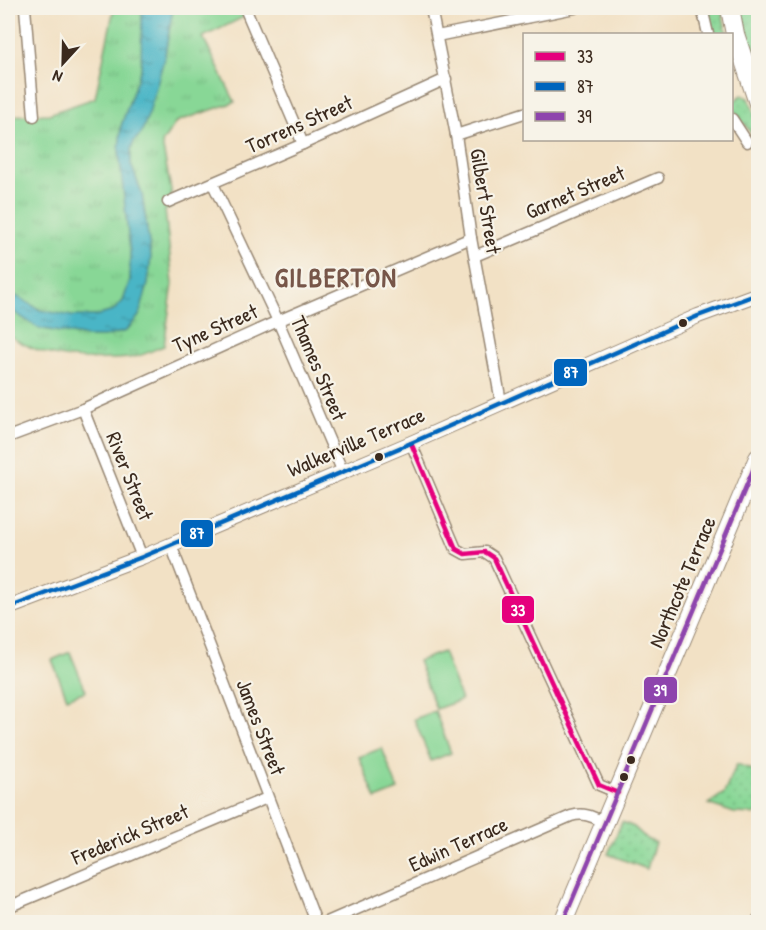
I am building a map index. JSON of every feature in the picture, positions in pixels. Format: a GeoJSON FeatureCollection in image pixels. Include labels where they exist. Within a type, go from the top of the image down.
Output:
{"type":"FeatureCollection","features":[{"type":"Feature","properties":{"kind":"highway"},"geometry":{"type":"LineString","coordinates":[[730,8],[735,34],[759,104]]}},
{"type":"Feature","properties":{"kind":"highway","name":"Northcote Terrace"},"geometry":{"type":"LineString","coordinates":[[563,922],[759,458]]}},
{"type":"Feature","properties":{"kind":"street"},"geometry":{"type":"LineString","coordinates":[[25,8],[34,116]]}},
{"type":"Feature","properties":{"kind":"street"},"geometry":{"type":"LineString","coordinates":[[245,8],[303,144]]}},
{"type":"Feature","properties":{"kind":"street","name":"Gilbert Street"},"geometry":{"type":"LineString","coordinates":[[431,8],[456,135],[471,238],[501,402]]}},
{"type":"Feature","properties":{"kind":"street"},"geometry":{"type":"LineString","coordinates":[[437,36],[575,8]]}},
{"type":"Feature","properties":{"kind":"street"},"geometry":{"type":"LineString","coordinates":[[702,8],[708,33]]}},
{"type":"Feature","properties":{"kind":"street","name":"Torrens Street"},"geometry":{"type":"LineString","coordinates":[[168,202],[446,79]]}},
{"type":"Feature","properties":{"kind":"street"},"geometry":{"type":"LineString","coordinates":[[456,135],[523,114]]}},
{"type":"Feature","properties":{"kind":"street"},"geometry":{"type":"LineString","coordinates":[[733,121],[747,142]]}},
{"type":"Feature","properties":{"kind":"street","name":"Garnet Street"},"geometry":{"type":"LineString","coordinates":[[475,256],[658,178]]}},
{"type":"Feature","properties":{"kind":"street","name":"Thames Street"},"geometry":{"type":"LineString","coordinates":[[213,184],[278,321],[342,470]]}},
{"type":"Feature","properties":{"kind":"street","name":"Tyne Street"},"geometry":{"type":"LineString","coordinates":[[8,437],[82,409],[471,238]]}},
{"type":"Feature","properties":{"kind":"street","name":"Walkerville Terrace"},"geometry":{"type":"LineString","coordinates":[[8,608],[142,557],[411,442],[719,307],[759,285]]}},
{"type":"Feature","properties":{"kind":"street","name":"Walkerville Terrace"},"geometry":{"type":"LineString","coordinates":[[719,307],[759,294]]}},
{"type":"Feature","properties":{"kind":"street","name":"River Street"},"geometry":{"type":"LineString","coordinates":[[82,409],[142,557]]}},
{"type":"Feature","properties":{"kind":"street"},"geometry":{"type":"LineString","coordinates":[[411,442],[456,549],[465,554],[485,552],[494,558],[599,785],[618,794]]}},
{"type":"Feature","properties":{"kind":"street","name":"James Street"},"geometry":{"type":"LineString","coordinates":[[171,544],[316,922]]}},
{"type":"Feature","properties":{"kind":"street","name":"Frederick Street"},"geometry":{"type":"LineString","coordinates":[[8,907],[267,798]]}},
{"type":"Feature","properties":{"kind":"street","name":"Edwin Terrace"},"geometry":{"type":"LineString","coordinates":[[327,922],[571,816],[581,813],[606,822]]}},
{"type":"Feature","properties":{"kind":"green space"},"geometry":{"type":"Polygon","coordinates":[[[114,8],[240,8],[244,17],[203,37],[235,102],[176,122],[162,143],[171,190],[171,208],[165,210],[173,284],[164,346],[128,358],[69,358],[32,348],[8,335],[8,116],[49,114],[95,98],[114,8]]]}},
{"type":"Feature","properties":{"kind":"green space"},"geometry":{"type":"Polygon","coordinates":[[[706,8],[721,8],[727,33],[712,33],[706,8]]]}},
{"type":"Feature","properties":{"kind":"green space"},"geometry":{"type":"Polygon","coordinates":[[[741,8],[758,8],[758,86],[740,15],[741,8]]]}},
{"type":"Feature","properties":{"kind":"green space"},"geometry":{"type":"Polygon","coordinates":[[[742,95],[749,98],[758,124],[758,143],[733,108],[733,102],[742,95]]]}},
{"type":"Feature","properties":{"kind":"green space"},"geometry":{"type":"Polygon","coordinates":[[[70,652],[86,691],[67,698],[52,660],[70,652]]]}},
{"type":"Feature","properties":{"kind":"green space"},"geometry":{"type":"Polygon","coordinates":[[[443,652],[461,700],[436,709],[418,661],[443,652]]]}},
{"type":"Feature","properties":{"kind":"green space"},"geometry":{"type":"Polygon","coordinates":[[[435,711],[451,753],[431,761],[414,719],[435,711]]]}},
{"type":"Feature","properties":{"kind":"green space"},"geometry":{"type":"Polygon","coordinates":[[[382,748],[398,790],[376,799],[359,757],[382,748]]]}},
{"type":"Feature","properties":{"kind":"green space"},"geometry":{"type":"Polygon","coordinates":[[[737,764],[758,772],[758,812],[756,814],[734,813],[708,804],[724,793],[737,764]]]}},
{"type":"Feature","properties":{"kind":"green space"},"geometry":{"type":"Polygon","coordinates":[[[622,822],[634,827],[648,840],[655,842],[647,869],[608,854],[622,822]]]}},
{"type":"Feature","properties":{"kind":"water"},"geometry":{"type":"Polygon","coordinates":[[[142,8],[173,8],[165,55],[149,113],[141,134],[134,141],[131,150],[131,164],[142,194],[151,256],[148,284],[139,316],[126,331],[104,337],[87,337],[38,328],[8,308],[8,291],[40,310],[72,316],[96,316],[113,311],[123,301],[130,280],[130,253],[119,152],[121,126],[141,68],[142,8]]]}},
{"type":"Feature","properties":{"kind":"transit line","name":"87"},"geometry":{"type":"LineString","coordinates":[[8,608],[142,557],[411,443],[698,316],[758,294]]}},
{"type":"Feature","properties":{"kind":"transit line","name":"33"},"geometry":{"type":"LineString","coordinates":[[411,443],[456,549],[465,554],[485,552],[494,558],[599,785],[618,793]]}},
{"type":"Feature","properties":{"kind":"transit line","name":"39"},"geometry":{"type":"LineString","coordinates":[[563,922],[758,458]]}},
{"type":"Feature","properties":{"kind":"district","name":"GILBERTON"},"geometry":{"type":"Point","coordinates":[336,277]}}]}
